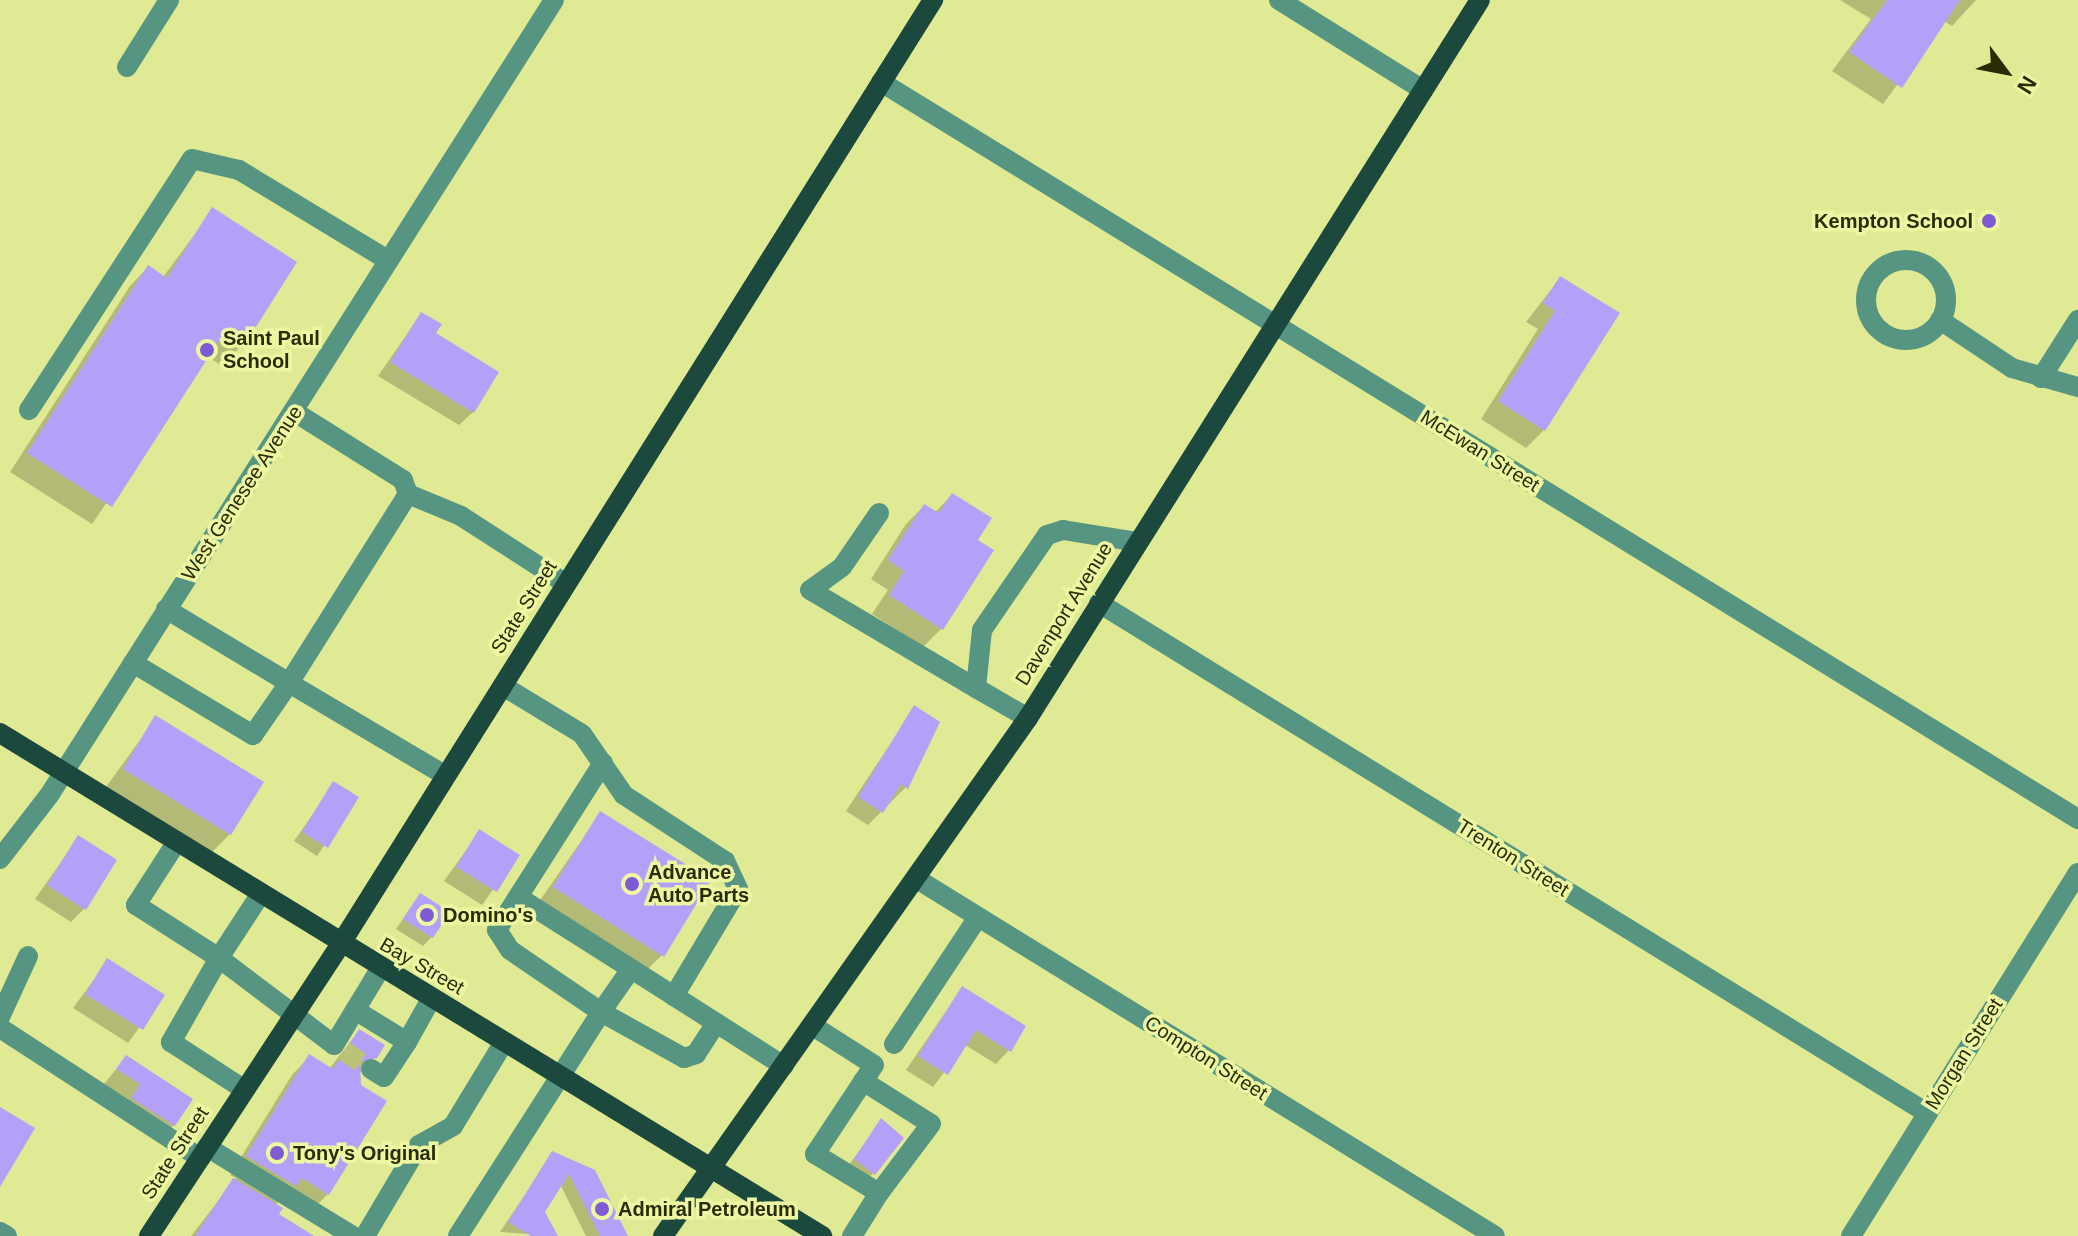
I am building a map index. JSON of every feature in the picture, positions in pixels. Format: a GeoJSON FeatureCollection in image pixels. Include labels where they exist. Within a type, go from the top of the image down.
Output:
{"type":"FeatureCollection","features":[{"type":"Feature","properties":{"kind":"main road","name":"State Street"},"geometry":{"type":"LineString","coordinates":[[149,1236],[340,945],[933,0]]}},
{"type":"Feature","properties":{"kind":"main road","name":"Davenport Avenue"},"geometry":{"type":"LineString","coordinates":[[663,1236],[708,1165],[813,1026],[1028,718],[1480,0]]}},
{"type":"Feature","properties":{"kind":"main road","name":"Bay Street"},"geometry":{"type":"LineString","coordinates":[[0,733],[340,945],[822,1236]]}},
{"type":"Feature","properties":{"kind":"street"},"geometry":{"type":"LineString","coordinates":[[127,67],[169,0]]}},
{"type":"Feature","properties":{"kind":"street","name":"West Genesee Avenue"},"geometry":{"type":"LineString","coordinates":[[0,859],[63,772],[296,413],[554,0]]}},
{"type":"Feature","properties":{"kind":"street"},"geometry":{"type":"LineString","coordinates":[[1279,0],[1423,90]]}},
{"type":"Feature","properties":{"kind":"street","name":"McEwan Street"},"geometry":{"type":"LineString","coordinates":[[881,82],[2078,819]]}},
{"type":"Feature","properties":{"kind":"street"},"geometry":{"type":"LineString","coordinates":[[29,410],[192,159],[239,170],[389,261]]}},
{"type":"Feature","properties":{"kind":"street"},"geometry":{"type":"LineString","coordinates":[[1940,320],[2041,378],[2078,387]]}},
{"type":"Feature","properties":{"kind":"street"},"geometry":{"type":"LineString","coordinates":[[2041,378],[2078,320]]}},
{"type":"Feature","properties":{"kind":"street"},"geometry":{"type":"LineString","coordinates":[[296,413],[403,480],[408,494],[461,516],[566,584]]}},
{"type":"Feature","properties":{"kind":"street"},"geometry":{"type":"LineString","coordinates":[[133,663],[253,735],[408,494]]}},
{"type":"Feature","properties":{"kind":"street"},"geometry":{"type":"LineString","coordinates":[[879,513],[842,567],[810,590],[1028,718]]}},
{"type":"Feature","properties":{"kind":"street"},"geometry":{"type":"LineString","coordinates":[[976,688],[982,630],[1047,535],[1063,530],[1138,542]]}},
{"type":"Feature","properties":{"kind":"street","name":"Trenton Street"},"geometry":{"type":"LineString","coordinates":[[1099,603],[1927,1113]]}},
{"type":"Feature","properties":{"kind":"street"},"geometry":{"type":"LineString","coordinates":[[166,609],[446,776]]}},
{"type":"Feature","properties":{"kind":"street"},"geometry":{"type":"LineString","coordinates":[[503,686],[582,734],[624,795],[725,861],[734,875],[732,902],[674,996]]}},
{"type":"Feature","properties":{"kind":"street"},"geometry":{"type":"LineString","coordinates":[[603,763],[518,897],[498,941],[601,1012],[684,1058],[696,1054],[716,1023]]}},
{"type":"Feature","properties":{"kind":"street"},"geometry":{"type":"LineString","coordinates":[[176,843],[136,905],[296,1012],[339,1048],[355,1010],[380,969]]}},
{"type":"Feature","properties":{"kind":"street","name":"Morgan Street"},"geometry":{"type":"LineString","coordinates":[[1851,1236],[2078,873]]}},
{"type":"Feature","properties":{"kind":"street","name":"Compton Street"},"geometry":{"type":"LineString","coordinates":[[917,879],[1495,1236]]}},
{"type":"Feature","properties":{"kind":"street"},"geometry":{"type":"LineString","coordinates":[[245,1090],[171,1042],[219,958],[260,895]]}},
{"type":"Feature","properties":{"kind":"street"},"geometry":{"type":"LineString","coordinates":[[518,897],[784,1066]]}},
{"type":"Feature","properties":{"kind":"street"},"geometry":{"type":"LineString","coordinates":[[894,1044],[978,917]]}},
{"type":"Feature","properties":{"kind":"street"},"geometry":{"type":"LineString","coordinates":[[0,1017],[28,956]]}},
{"type":"Feature","properties":{"kind":"street"},"geometry":{"type":"LineString","coordinates":[[458,1236],[631,969]]}},
{"type":"Feature","properties":{"kind":"street"},"geometry":{"type":"LineString","coordinates":[[377,1073],[407,1042],[431,999]]}},
{"type":"Feature","properties":{"kind":"street"},"geometry":{"type":"LineString","coordinates":[[355,1010],[407,1042]]}},
{"type":"Feature","properties":{"kind":"street"},"geometry":{"type":"LineString","coordinates":[[813,1026],[874,1065],[815,1154],[879,1193]]}},
{"type":"Feature","properties":{"kind":"street"},"geometry":{"type":"LineString","coordinates":[[0,1028],[204,1152],[353,1236]]}},
{"type":"Feature","properties":{"kind":"street"},"geometry":{"type":"LineString","coordinates":[[365,1236],[419,1145],[453,1126],[504,1042]]}},
{"type":"Feature","properties":{"kind":"street"},"geometry":{"type":"LineString","coordinates":[[852,1236],[879,1193],[931,1124],[863,1081]]}},
{"type":"Feature","properties":{"kind":"street"},"geometry":{"type":"LineString","coordinates":[[0,1232],[7,1236]]}},
{"type":"Feature","properties":{"kind":"building"},"geometry":{"type":"Polygon","coordinates":[[[1887,0],[1960,0],[1902,88],[1849,52],[1887,0]]]}},
{"type":"Feature","properties":{"kind":"building"},"geometry":{"type":"Polygon","coordinates":[[[212,207],[297,262],[242,349],[222,336],[112,507],[27,453],[148,265],[167,278],[212,207]]]}},
{"type":"Feature","properties":{"kind":"building"},"geometry":{"type":"Polygon","coordinates":[[[1560,276],[1620,313],[1545,431],[1498,401],[1555,311],[1543,303],[1560,276]]]}},
{"type":"Feature","properties":{"kind":"building"},"geometry":{"type":"Polygon","coordinates":[[[421,312],[442,324],[436,333],[499,372],[474,413],[390,362],[421,312]]]}},
{"type":"Feature","properties":{"kind":"building"},"geometry":{"type":"Polygon","coordinates":[[[952,493],[992,518],[978,540],[994,550],[943,630],[889,595],[904,571],[888,560],[924,504],[939,513],[952,493]]]}},
{"type":"Feature","properties":{"kind":"building"},"geometry":{"type":"Polygon","coordinates":[[[914,705],[940,722],[908,789],[901,784],[883,813],[858,797],[914,705]]]}},
{"type":"Feature","properties":{"kind":"building"},"geometry":{"type":"Polygon","coordinates":[[[155,715],[264,782],[231,835],[123,769],[155,715]]]}},
{"type":"Feature","properties":{"kind":"building"},"geometry":{"type":"Polygon","coordinates":[[[333,781],[359,797],[328,848],[302,832],[333,781]]]}},
{"type":"Feature","properties":{"kind":"building","name":"Advance Auto Parts"},"geometry":{"type":"Polygon","coordinates":[[[600,811],[711,880],[664,957],[553,887],[600,811]]]}},
{"type":"Feature","properties":{"kind":"building"},"geometry":{"type":"Polygon","coordinates":[[[479,829],[520,855],[497,892],[456,867],[479,829]]]}},
{"type":"Feature","properties":{"kind":"building"},"geometry":{"type":"Polygon","coordinates":[[[78,835],[117,860],[86,910],[47,885],[78,835]]]}},
{"type":"Feature","properties":{"kind":"building","name":"Domino's"},"geometry":{"type":"Polygon","coordinates":[[[420,893],[450,912],[433,938],[403,919],[420,893]]]}},
{"type":"Feature","properties":{"kind":"building"},"geometry":{"type":"Polygon","coordinates":[[[107,958],[165,995],[143,1030],[85,994],[107,958]]]}},
{"type":"Feature","properties":{"kind":"building"},"geometry":{"type":"Polygon","coordinates":[[[962,986],[1026,1026],[1011,1052],[976,1030],[948,1075],[918,1056],[962,986]]]}},
{"type":"Feature","properties":{"kind":"building"},"geometry":{"type":"Polygon","coordinates":[[[359,1029],[385,1045],[377,1058],[360,1062],[361,1085],[387,1101],[329,1195],[302,1178],[296,1186],[246,1156],[309,1054],[333,1069],[359,1029]]]}},
{"type":"Feature","properties":{"kind":"building"},"geometry":{"type":"Polygon","coordinates":[[[126,1055],[193,1099],[175,1126],[131,1098],[140,1084],[116,1069],[126,1055]]]}},
{"type":"Feature","properties":{"kind":"building"},"geometry":{"type":"Polygon","coordinates":[[[0,1107],[35,1128],[0,1187],[0,1107]]]}},
{"type":"Feature","properties":{"kind":"building"},"geometry":{"type":"Polygon","coordinates":[[[881,1118],[904,1138],[875,1175],[854,1159],[881,1118]]]}},
{"type":"Feature","properties":{"kind":"building"},"geometry":{"type":"Polygon","coordinates":[[[552,1151],[595,1170],[628,1236],[600,1236],[569,1174],[545,1212],[558,1236],[531,1236],[508,1222],[552,1151]]]}},
{"type":"Feature","properties":{"kind":"building"},"geometry":{"type":"Polygon","coordinates":[[[233,1178],[283,1208],[279,1214],[314,1236],[195,1236],[233,1178]]]}},
{"type":"Feature","properties":{"kind":"tunnel"},"geometry":{"type":"LineString","coordinates":[[344,1051],[371,1069]]}},
{"type":"Feature","properties":{"kind":"place","name":"Kempton School"},"geometry":{"type":"Point","coordinates":[1989,221]}},
{"type":"Feature","properties":{"kind":"place","name":"Saint Paul School"},"geometry":{"type":"Point","coordinates":[207,350]}},
{"type":"Feature","properties":{"kind":"place","name":"Advance Auto Parts"},"geometry":{"type":"Point","coordinates":[632,884]}},
{"type":"Feature","properties":{"kind":"place","name":"Domino's"},"geometry":{"type":"Point","coordinates":[427,915]}},
{"type":"Feature","properties":{"kind":"place","name":"Tony's Original"},"geometry":{"type":"Point","coordinates":[277,1153]}},
{"type":"Feature","properties":{"kind":"place","name":"Admiral Petroleum"},"geometry":{"type":"Point","coordinates":[602,1209]}}]}
